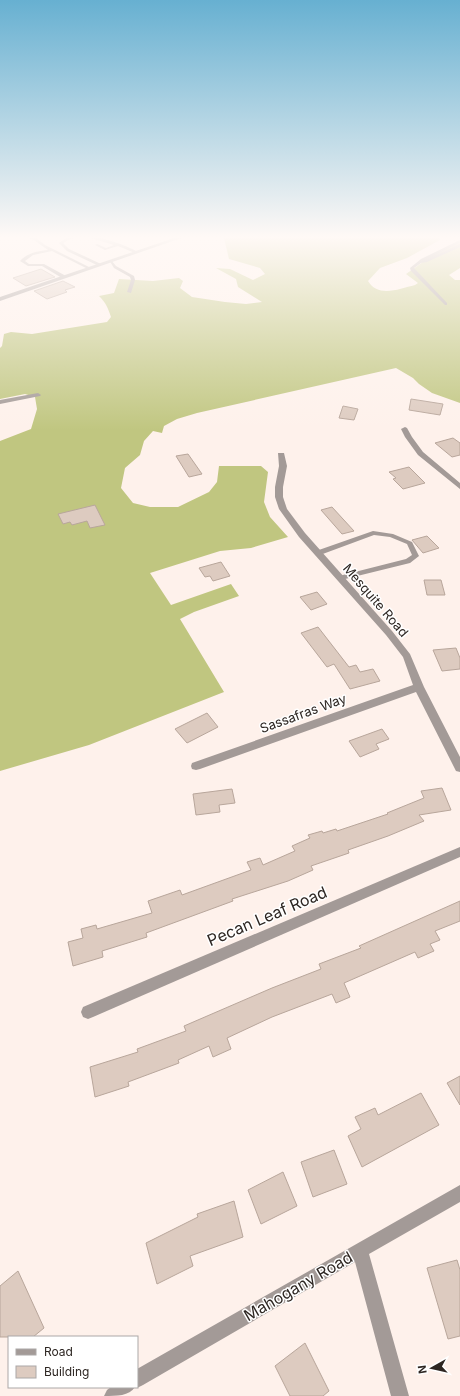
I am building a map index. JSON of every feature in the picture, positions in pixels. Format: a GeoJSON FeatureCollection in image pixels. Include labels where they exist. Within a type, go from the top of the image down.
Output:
{"type":"FeatureCollection","features":[{"type":"Feature","properties":{"kind":"street"},"geometry":{"type":"LineString","coordinates":[[0,402],[38,395]]}},
{"type":"Feature","properties":{"kind":"street"},"geometry":{"type":"LineString","coordinates":[[405,429],[408,439],[416,449],[460,487]]}},
{"type":"Feature","properties":{"kind":"street","name":"Mesquite Road"},"geometry":{"type":"LineString","coordinates":[[281,455],[283,466],[279,487],[279,497],[283,509],[291,522],[389,633],[407,656],[419,686],[460,768]]}},
{"type":"Feature","properties":{"kind":"street","name":"Sassafras Way"},"geometry":{"type":"LineString","coordinates":[[196,766],[419,686]]}},
{"type":"Feature","properties":{"kind":"street","name":"Pecan Leaf Road"},"geometry":{"type":"LineString","coordinates":[[88,1012],[460,852]]}},
{"type":"Feature","properties":{"kind":"street","name":"Mahogany Road"},"geometry":{"type":"LineString","coordinates":[[138,1378],[460,1193]]}},
{"type":"Feature","properties":{"kind":"street"},"geometry":{"type":"LineString","coordinates":[[360,1250],[400,1396]]}},
{"type":"Feature","properties":{"kind":"street"},"geometry":{"type":"LineString","coordinates":[[114,1396],[125,1388]]}},
{"type":"Feature","properties":{"kind":"lane"},"geometry":{"type":"LineString","coordinates":[[318,553],[373,533],[391,535],[410,543],[416,556],[408,561],[341,578]]}},
{"type":"Feature","properties":{"kind":"green space"},"geometry":{"type":"Polygon","coordinates":[[[103,301],[219,301],[246,304],[262,302],[261,301],[460,301],[460,403],[432,393],[413,378],[396,368],[197,413],[177,419],[164,426],[162,433],[153,431],[144,441],[140,455],[125,468],[121,488],[133,503],[150,507],[178,507],[209,492],[217,482],[219,466],[261,466],[268,472],[264,502],[270,517],[288,537],[251,548],[220,551],[150,573],[171,605],[231,584],[239,596],[194,612],[180,619],[224,692],[89,745],[0,771],[0,441],[31,429],[37,409],[35,397],[25,394],[0,399],[0,348],[2,346],[4,334],[11,332],[32,334],[107,322],[111,317],[103,301]]]}},
{"type":"Feature","properties":{"kind":"building"},"geometry":{"type":"Polygon","coordinates":[[[411,399],[443,404],[440,415],[409,410],[411,399]]]}},
{"type":"Feature","properties":{"kind":"building"},"geometry":{"type":"Polygon","coordinates":[[[343,406],[358,409],[354,420],[339,418],[343,406]]]}},
{"type":"Feature","properties":{"kind":"building"},"geometry":{"type":"Polygon","coordinates":[[[453,438],[460,443],[460,455],[452,457],[435,443],[453,438]]]}},
{"type":"Feature","properties":{"kind":"building"},"geometry":{"type":"Polygon","coordinates":[[[188,454],[202,474],[189,477],[176,456],[188,454]]]}},
{"type":"Feature","properties":{"kind":"building"},"geometry":{"type":"Polygon","coordinates":[[[409,467],[425,483],[403,489],[393,479],[396,478],[389,472],[409,467]]]}},
{"type":"Feature","properties":{"kind":"building"},"geometry":{"type":"Polygon","coordinates":[[[95,505],[105,525],[90,528],[87,521],[72,525],[70,522],[63,524],[58,514],[95,505]]]}},
{"type":"Feature","properties":{"kind":"building"},"geometry":{"type":"Polygon","coordinates":[[[332,507],[354,531],[342,534],[321,510],[332,507]]]}},
{"type":"Feature","properties":{"kind":"building"},"geometry":{"type":"Polygon","coordinates":[[[427,536],[439,548],[423,553],[412,540],[427,536]]]}},
{"type":"Feature","properties":{"kind":"building"},"geometry":{"type":"Polygon","coordinates":[[[221,562],[230,576],[213,581],[210,576],[205,577],[199,568],[221,562]]]}},
{"type":"Feature","properties":{"kind":"building"},"geometry":{"type":"Polygon","coordinates":[[[424,580],[441,580],[445,595],[427,595],[424,580]]]}},
{"type":"Feature","properties":{"kind":"building"},"geometry":{"type":"Polygon","coordinates":[[[317,592],[327,604],[311,610],[300,597],[317,592]]]}},
{"type":"Feature","properties":{"kind":"building"},"geometry":{"type":"Polygon","coordinates":[[[318,627],[349,667],[356,665],[360,672],[373,669],[380,681],[350,689],[334,664],[327,667],[301,633],[318,627]]]}},
{"type":"Feature","properties":{"kind":"building"},"geometry":{"type":"Polygon","coordinates":[[[456,648],[460,658],[460,669],[442,671],[433,650],[456,648]]]}},
{"type":"Feature","properties":{"kind":"building"},"geometry":{"type":"Polygon","coordinates":[[[207,713],[218,727],[187,743],[175,729],[207,713]]]}},
{"type":"Feature","properties":{"kind":"building"},"geometry":{"type":"Polygon","coordinates":[[[382,729],[389,739],[376,744],[379,749],[360,757],[349,741],[382,729]]]}},
{"type":"Feature","properties":{"kind":"building"},"geometry":{"type":"Polygon","coordinates":[[[442,788],[451,810],[419,815],[424,821],[348,850],[349,853],[311,866],[313,870],[288,881],[232,899],[233,901],[146,933],[147,937],[102,951],[103,957],[73,966],[68,942],[83,938],[81,929],[96,925],[97,929],[152,913],[148,901],[180,890],[182,895],[251,870],[247,862],[260,858],[263,865],[295,851],[292,846],[310,838],[308,835],[336,829],[337,831],[388,814],[387,813],[424,798],[421,791],[442,788]]]}},
{"type":"Feature","properties":{"kind":"building"},"geometry":{"type":"Polygon","coordinates":[[[232,789],[235,803],[219,805],[220,812],[196,815],[193,794],[232,789]]]}},
{"type":"Feature","properties":{"kind":"building"},"geometry":{"type":"Polygon","coordinates":[[[460,901],[460,921],[435,931],[440,940],[430,944],[434,951],[418,958],[415,952],[344,983],[350,997],[336,1003],[332,994],[272,1017],[227,1038],[231,1049],[213,1057],[209,1046],[178,1060],[179,1063],[128,1082],[129,1086],[95,1097],[90,1067],[138,1052],[137,1049],[186,1031],[184,1026],[272,988],[321,969],[319,964],[361,948],[359,946],[460,901]]]}},
{"type":"Feature","properties":{"kind":"building"},"geometry":{"type":"Polygon","coordinates":[[[460,1076],[460,1105],[447,1083],[460,1076]]]}},
{"type":"Feature","properties":{"kind":"building"},"geometry":{"type":"Polygon","coordinates":[[[421,1093],[439,1125],[362,1167],[348,1136],[361,1129],[355,1117],[375,1108],[378,1115],[421,1093]]]}},
{"type":"Feature","properties":{"kind":"building"},"geometry":{"type":"Polygon","coordinates":[[[334,1150],[347,1184],[313,1197],[301,1162],[334,1150]]]}},
{"type":"Feature","properties":{"kind":"building"},"geometry":{"type":"Polygon","coordinates":[[[283,1172],[297,1206],[261,1224],[248,1190],[283,1172]]]}},
{"type":"Feature","properties":{"kind":"building"},"geometry":{"type":"Polygon","coordinates":[[[234,1201],[243,1237],[190,1256],[193,1266],[157,1284],[146,1243],[198,1217],[197,1214],[234,1201]]]}},
{"type":"Feature","properties":{"kind":"building"},"geometry":{"type":"Polygon","coordinates":[[[457,1260],[460,1270],[460,1336],[448,1339],[427,1268],[457,1260]]]}},
{"type":"Feature","properties":{"kind":"building"},"geometry":{"type":"Polygon","coordinates":[[[18,1271],[44,1328],[34,1336],[0,1337],[0,1286],[18,1271]]]}},
{"type":"Feature","properties":{"kind":"building"},"geometry":{"type":"Polygon","coordinates":[[[305,1343],[329,1391],[323,1396],[290,1396],[275,1366],[305,1343]]]}}]}
